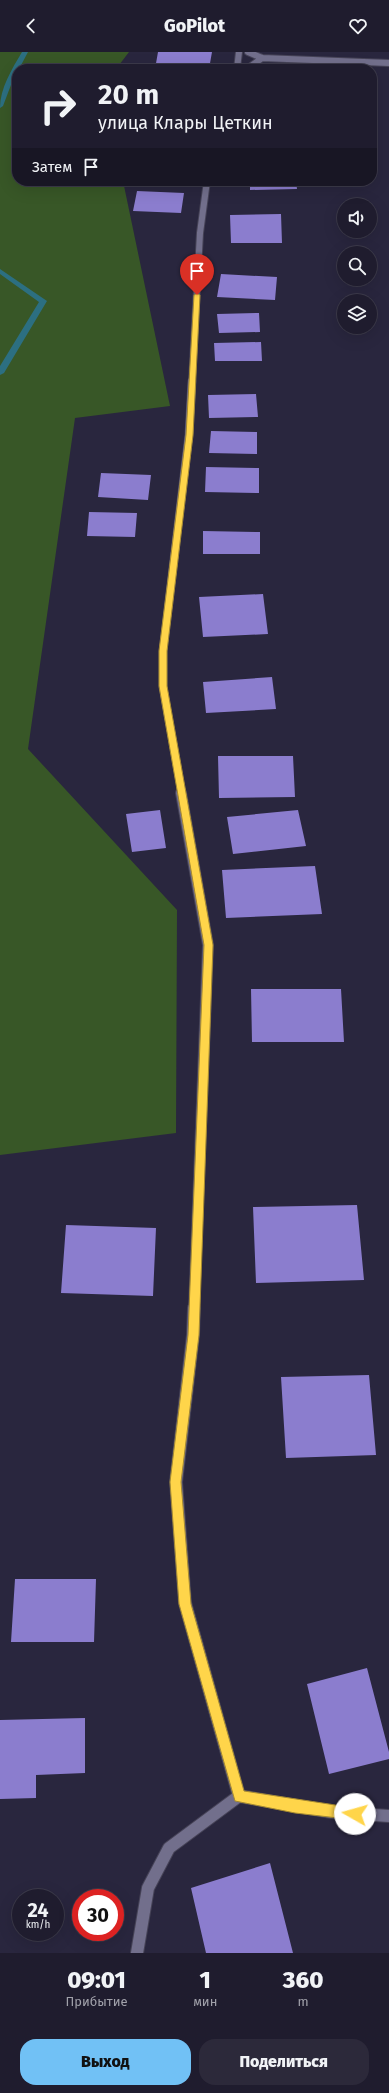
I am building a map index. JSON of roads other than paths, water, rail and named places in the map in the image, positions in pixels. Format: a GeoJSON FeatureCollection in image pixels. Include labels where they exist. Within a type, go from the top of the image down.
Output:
{"type":"FeatureCollection","features":[{"type":"Feature","properties":{"kind":"street"},"geometry":{"type":"LineString","coordinates":[[238,64],[239,52]]}},
{"type":"Feature","properties":{"kind":"street"},"geometry":{"type":"LineString","coordinates":[[248,52],[262,58],[389,63]]}},
{"type":"Feature","properties":{"kind":"street"},"geometry":{"type":"LineString","coordinates":[[254,64],[262,58]]}},
{"type":"Feature","properties":{"kind":"street"},"geometry":{"type":"LineString","coordinates":[[206,186],[200,233],[189,435],[163,651],[163,686],[208,945],[194,1335],[176,1482],[185,1604],[239,1796]]}},
{"type":"Feature","properties":{"kind":"street"},"geometry":{"type":"LineString","coordinates":[[138,1953],[148,1888],[169,1848],[239,1796],[370,1816],[389,1816]]}},
{"type":"Feature","properties":{"kind":"waterway"},"geometry":{"type":"LineString","coordinates":[[18,64],[25,52]]}},
{"type":"Feature","properties":{"kind":"waterway"},"geometry":{"type":"LineString","coordinates":[[0,106],[12,76]]}},
{"type":"Feature","properties":{"kind":"waterway"},"geometry":{"type":"LineString","coordinates":[[0,271],[43,301],[0,373]]}}]}
